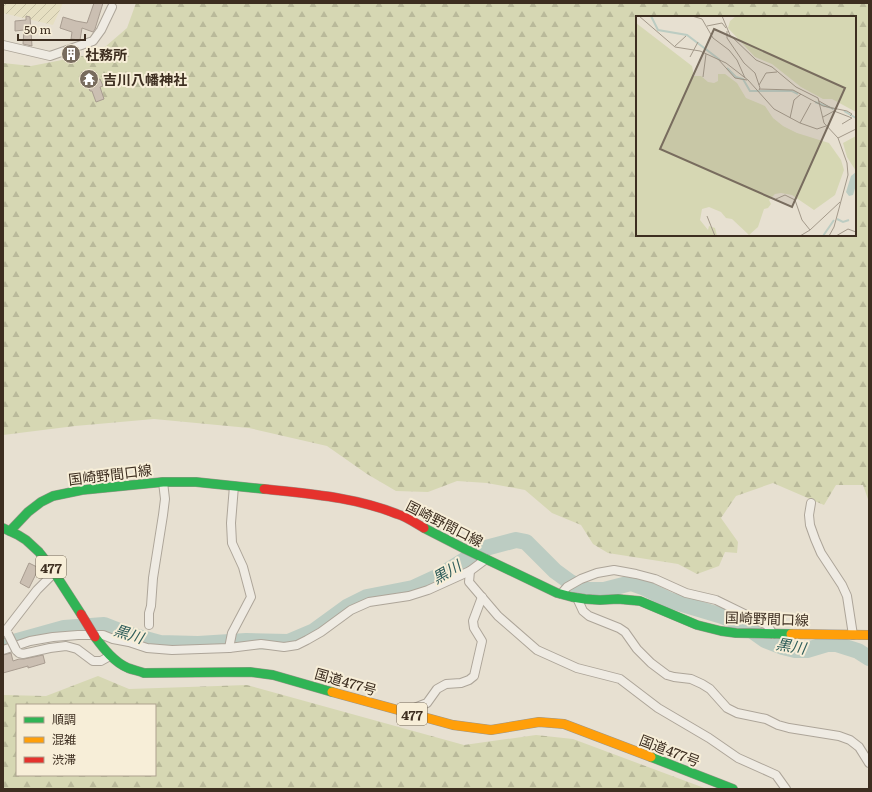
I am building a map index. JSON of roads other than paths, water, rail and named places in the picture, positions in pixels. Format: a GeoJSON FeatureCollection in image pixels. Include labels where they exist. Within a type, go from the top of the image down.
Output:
{"type":"FeatureCollection","features":[{"type":"Feature","properties":{"kind":"main road","name":"国崎野間口線"},"geometry":{"type":"LineString","coordinates":[[7,529],[40,502],[53,496],[82,490],[163,482],[196,482],[342,498],[372,505],[398,514],[483,558],[564,591],[576,598],[600,600],[640,600],[697,625],[736,633],[869,635]]}},
{"type":"Feature","properties":{"kind":"main road","name":"国道477号"},"geometry":{"type":"LineString","coordinates":[[7,529],[32,545],[51,566],[54,573],[103,648],[110,656],[128,668],[144,673],[250,672],[273,675],[453,725],[491,730],[539,722],[564,724],[733,789]]}},
{"type":"Feature","properties":{"kind":"street"},"geometry":{"type":"LineString","coordinates":[[3,46],[50,56],[93,42],[101,30],[112,7]]}},
{"type":"Feature","properties":{"kind":"street"},"geometry":{"type":"LineString","coordinates":[[149,625],[153,578],[165,499],[163,482]]}},
{"type":"Feature","properties":{"kind":"street"},"geometry":{"type":"LineString","coordinates":[[229,648],[232,633],[251,597],[243,567],[232,543],[231,523],[234,486]]}},
{"type":"Feature","properties":{"kind":"street"},"geometry":{"type":"LineString","coordinates":[[811,503],[809,515],[810,525],[822,553],[842,585],[847,596],[853,635]]}},
{"type":"Feature","properties":{"kind":"street"},"geometry":{"type":"LineString","coordinates":[[3,650],[30,641],[78,635],[103,635],[147,648],[172,650],[229,648],[261,644],[284,647],[297,645],[321,632],[351,610],[369,602],[409,596],[428,590],[470,571],[483,558]]}},
{"type":"Feature","properties":{"kind":"street"},"geometry":{"type":"LineString","coordinates":[[564,591],[581,579],[597,573],[614,570],[636,574],[655,579],[686,593],[716,600],[767,625],[773,634]]}},
{"type":"Feature","properties":{"kind":"street"},"geometry":{"type":"LineString","coordinates":[[470,571],[469,582],[498,616],[537,650],[577,668],[620,680],[658,708],[710,738],[738,758],[776,775],[786,789]]}},
{"type":"Feature","properties":{"kind":"street"},"geometry":{"type":"LineString","coordinates":[[54,573],[37,590],[6,632],[16,650],[23,654],[66,646],[77,649],[93,660],[101,660],[110,656]]}},
{"type":"Feature","properties":{"kind":"street"},"geometry":{"type":"LineString","coordinates":[[405,712],[427,703],[437,689],[446,684],[461,683],[474,676],[482,641],[474,628],[473,621],[482,597]]}},
{"type":"Feature","properties":{"kind":"street"},"geometry":{"type":"LineString","coordinates":[[576,598],[583,611],[589,616],[619,628],[625,632],[637,649],[667,675],[674,678],[691,679],[702,684],[710,689],[727,708],[737,713],[766,719],[778,725],[789,728],[839,736],[850,740],[859,747],[869,762]]}},
{"type":"Feature","properties":{"kind":"waterway","name":"黒川"},"geometry":{"type":"LineString","coordinates":[[3,645],[64,628],[104,625],[127,634],[160,643],[198,644],[246,641],[288,642],[314,631],[347,607],[367,597],[413,588],[439,576],[482,549],[516,540],[526,542],[555,571],[570,582],[586,590],[604,590],[631,583],[669,600],[741,623],[765,640],[783,647],[795,650],[807,650],[827,644],[836,644],[858,651],[869,658]]}},
{"type":"Feature","properties":{"kind":"place","name":"社務所"},"geometry":{"type":"Point","coordinates":[71,54]}},
{"type":"Feature","properties":{"kind":"place","name":"吉川八幡神社"},"geometry":{"type":"Point","coordinates":[89,79]}}]}
